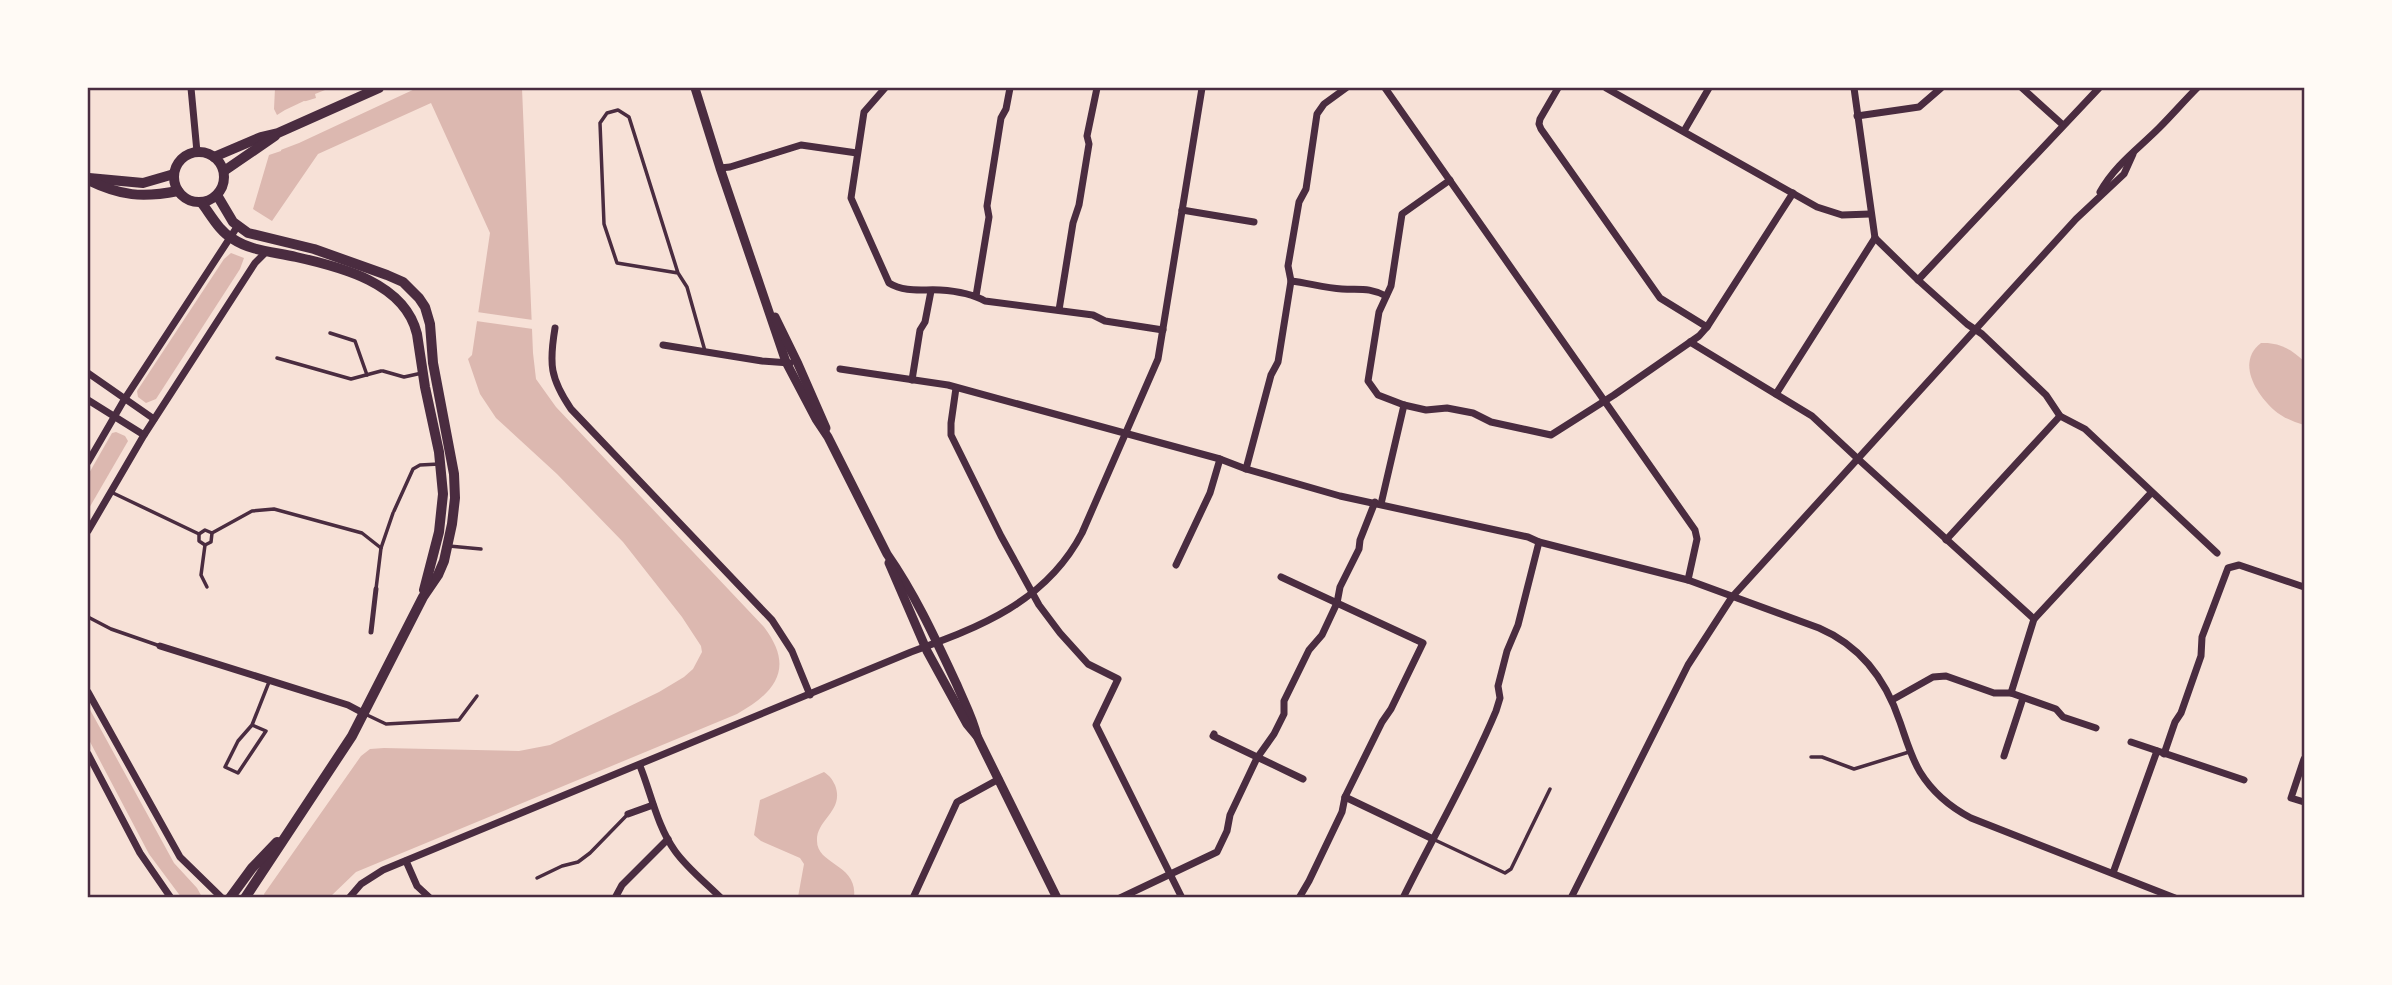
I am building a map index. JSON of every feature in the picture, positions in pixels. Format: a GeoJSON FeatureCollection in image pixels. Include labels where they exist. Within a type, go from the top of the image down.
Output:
{"type":"FeatureCollection","features":[{"type":"Feature","properties":{"kind":"main road"},"geometry":{"type":"LineString","coordinates":[[214,158],[379,88]]}},
{"type":"Feature","properties":{"kind":"main road"},"geometry":{"type":"LineString","coordinates":[[224,171],[280,132]]}},
{"type":"Feature","properties":{"kind":"main road"},"geometry":{"type":"LineString","coordinates":[[197,152],[214,158],[224,171],[223,184],[217,195],[201,202],[184,198],[178,191],[174,174],[182,159],[197,152]]}},
{"type":"Feature","properties":{"kind":"main road"},"geometry":{"type":"LineString","coordinates":[[88,179],[142,183],[174,174]]}},
{"type":"Feature","properties":{"kind":"main road"},"geometry":{"type":"LineString","coordinates":[[88,179],[108,190],[130,195],[147,196],[178,191]]}},
{"type":"Feature","properties":{"kind":"main road"},"geometry":{"type":"LineString","coordinates":[[217,195],[237,227],[251,234],[333,255],[403,282],[419,298],[428,314],[434,369],[453,464],[454,498],[437,542],[423,597]]}},
{"type":"Feature","properties":{"kind":"main road"},"geometry":{"type":"LineString","coordinates":[[201,202],[222,232],[229,237],[254,248],[329,266],[388,290],[411,316],[417,334],[441,464],[448,546],[438,575],[423,597],[365,714],[245,898]]}},
{"type":"Feature","properties":{"kind":"main road"},"geometry":{"type":"LineString","coordinates":[[231,896],[252,868],[290,829]]}},
{"type":"Feature","properties":{"kind":"street"},"geometry":{"type":"LineString","coordinates":[[191,88],[197,152]]}},
{"type":"Feature","properties":{"kind":"street"},"geometry":{"type":"LineString","coordinates":[[695,88],[786,362],[828,437],[887,554],[938,642],[973,720],[977,736]]}},
{"type":"Feature","properties":{"kind":"street"},"geometry":{"type":"LineString","coordinates":[[885,88],[864,113],[850,198],[890,283],[895,287],[923,292],[940,290],[976,296],[996,303],[1093,315],[1105,321],[1163,330]]}},
{"type":"Feature","properties":{"kind":"street"},"geometry":{"type":"LineString","coordinates":[[976,296],[1001,118],[1006,109],[1010,88]]}},
{"type":"Feature","properties":{"kind":"street"},"geometry":{"type":"LineString","coordinates":[[1059,310],[1097,88]]}},
{"type":"Feature","properties":{"kind":"street"},"geometry":{"type":"LineString","coordinates":[[349,898],[369,878],[992,618],[1032,595],[1053,576],[1072,551],[1158,359],[1202,88]]}},
{"type":"Feature","properties":{"kind":"street"},"geometry":{"type":"LineString","coordinates":[[1246,469],[1271,375],[1278,362],[1291,281],[1288,265],[1300,202],[1306,189],[1317,114],[1324,104],[1346,88]]}},
{"type":"Feature","properties":{"kind":"street"},"geometry":{"type":"LineString","coordinates":[[1385,88],[1695,530],[1697,539],[1688,580]]}},
{"type":"Feature","properties":{"kind":"street"},"geometry":{"type":"LineString","coordinates":[[1558,88],[1541,119],[1541,129],[1660,298],[1707,327]]}},
{"type":"Feature","properties":{"kind":"street"},"geometry":{"type":"LineString","coordinates":[[1605,88],[1831,213],[1871,214]]}},
{"type":"Feature","properties":{"kind":"street"},"geometry":{"type":"LineString","coordinates":[[1684,131],[1709,88]]}},
{"type":"Feature","properties":{"kind":"street"},"geometry":{"type":"LineString","coordinates":[[1854,88],[1875,238],[1918,280],[1983,334],[2046,395],[2060,416],[2081,426],[2217,553]]}},
{"type":"Feature","properties":{"kind":"street"},"geometry":{"type":"LineString","coordinates":[[1857,116],[1919,107],[1941,88]]}},
{"type":"Feature","properties":{"kind":"street"},"geometry":{"type":"LineString","coordinates":[[2022,88],[2063,125]]}},
{"type":"Feature","properties":{"kind":"street"},"geometry":{"type":"LineString","coordinates":[[1918,280],[2099,88]]}},
{"type":"Feature","properties":{"kind":"street"},"geometry":{"type":"LineString","coordinates":[[1571,898],[1688,665],[1732,597],[1975,329],[2099,196],[2113,186],[2123,174],[2133,154],[2197,88]]}},
{"type":"Feature","properties":{"kind":"street"},"geometry":{"type":"LineString","coordinates":[[720,168],[801,145],[857,153]]}},
{"type":"Feature","properties":{"kind":"street"},"geometry":{"type":"LineString","coordinates":[[1450,180],[1402,214],[1391,286],[1379,312],[1368,381],[1378,395],[1404,405],[1426,410],[1447,408],[1473,413],[1491,422],[1551,435],[1690,342],[1707,327],[1793,193]]}},
{"type":"Feature","properties":{"kind":"street"},"geometry":{"type":"LineString","coordinates":[[1182,210],[1254,222]]}},
{"type":"Feature","properties":{"kind":"street"},"geometry":{"type":"LineString","coordinates":[[88,462],[124,400],[237,227]]}},
{"type":"Feature","properties":{"kind":"street"},"geometry":{"type":"LineString","coordinates":[[251,234],[255,262]]}},
{"type":"Feature","properties":{"kind":"street"},"geometry":{"type":"LineString","coordinates":[[1776,394],[1875,238]]}},
{"type":"Feature","properties":{"kind":"street"},"geometry":{"type":"LineString","coordinates":[[88,531],[154,419],[255,262],[267,251]]}},
{"type":"Feature","properties":{"kind":"street"},"geometry":{"type":"LineString","coordinates":[[1291,281],[1345,290],[1357,287],[1387,296]]}},
{"type":"Feature","properties":{"kind":"street"},"geometry":{"type":"LineString","coordinates":[[912,380],[920,330],[925,322],[931,291]]}},
{"type":"Feature","properties":{"kind":"street"},"geometry":{"type":"LineString","coordinates":[[769,307],[822,415],[828,437]]}},
{"type":"Feature","properties":{"kind":"street"},"geometry":{"type":"LineString","coordinates":[[555,328],[551,368],[557,389],[571,409],[772,620],[792,651],[810,695]]}},
{"type":"Feature","properties":{"kind":"street"},"geometry":{"type":"LineString","coordinates":[[1690,342],[1812,416],[2034,619]]}},
{"type":"Feature","properties":{"kind":"street"},"geometry":{"type":"LineString","coordinates":[[663,345],[798,364]]}},
{"type":"Feature","properties":{"kind":"street"},"geometry":{"type":"LineString","coordinates":[[840,369],[956,388],[1220,459],[1340,496],[1528,537],[1688,580],[1819,628],[1842,640],[1874,669],[1892,700],[1921,774],[1941,799],[1954,809],[2175,898]]}},
{"type":"Feature","properties":{"kind":"street"},"geometry":{"type":"LineString","coordinates":[[88,373],[154,419]]}},
{"type":"Feature","properties":{"kind":"street"},"geometry":{"type":"LineString","coordinates":[[956,388],[950,423],[951,435],[1032,595],[1060,634],[1088,664],[1118,679],[1096,725],[1182,898]]}},
{"type":"Feature","properties":{"kind":"street"},"geometry":{"type":"LineString","coordinates":[[88,400],[144,435]]}},
{"type":"Feature","properties":{"kind":"street"},"geometry":{"type":"LineString","coordinates":[[1120,898],[1217,852],[1227,831],[1230,815],[1257,758],[1284,714],[1284,701],[1309,650],[1322,635],[1337,603],[1340,587],[1378,503],[1404,405]]}},
{"type":"Feature","properties":{"kind":"street"},"geometry":{"type":"LineString","coordinates":[[1947,540],[2060,416]]}},
{"type":"Feature","properties":{"kind":"street"},"geometry":{"type":"LineString","coordinates":[[1176,565],[1210,493],[1220,459]]}},
{"type":"Feature","properties":{"kind":"street"},"geometry":{"type":"LineString","coordinates":[[2011,693],[2034,619],[2151,493]]}},
{"type":"Feature","properties":{"kind":"street"},"geometry":{"type":"LineString","coordinates":[[1403,898],[1444,823],[1496,711],[1507,651],[1518,625],[1539,542]]}},
{"type":"Feature","properties":{"kind":"street"},"geometry":{"type":"LineString","coordinates":[[887,554],[892,573],[926,647],[967,724],[977,736],[1057,898]]}},
{"type":"Feature","properties":{"kind":"street"},"geometry":{"type":"LineString","coordinates":[[2113,873],[2160,752],[2182,713],[2201,656],[2202,637],[2223,576],[2230,566],[2239,565],[2305,587]]}},
{"type":"Feature","properties":{"kind":"street"},"geometry":{"type":"LineString","coordinates":[[1281,576],[1423,643],[1345,797],[1342,812],[1299,898]]}},
{"type":"Feature","properties":{"kind":"street"},"geometry":{"type":"LineString","coordinates":[[371,632],[376,589]]}},
{"type":"Feature","properties":{"kind":"street"},"geometry":{"type":"LineString","coordinates":[[160,646],[348,705],[365,714]]}},
{"type":"Feature","properties":{"kind":"street"},"geometry":{"type":"LineString","coordinates":[[1892,700],[1933,677],[1946,676],[1994,693],[2011,693],[2056,709],[2063,718],[2096,729]]}},
{"type":"Feature","properties":{"kind":"street"},"geometry":{"type":"LineString","coordinates":[[88,692],[180,857],[222,898]]}},
{"type":"Feature","properties":{"kind":"street"},"geometry":{"type":"LineString","coordinates":[[2004,756],[2023,698]]}},
{"type":"Feature","properties":{"kind":"street"},"geometry":{"type":"LineString","coordinates":[[1214,734],[1213,736],[1303,779]]}},
{"type":"Feature","properties":{"kind":"street"},"geometry":{"type":"LineString","coordinates":[[2131,742],[2244,780]]}},
{"type":"Feature","properties":{"kind":"street"},"geometry":{"type":"LineString","coordinates":[[88,754],[139,853],[171,898]]}},
{"type":"Feature","properties":{"kind":"street"},"geometry":{"type":"LineString","coordinates":[[2305,759],[2291,797],[2305,802]]}},
{"type":"Feature","properties":{"kind":"street"},"geometry":{"type":"LineString","coordinates":[[640,766],[653,805],[675,852],[721,898]]}},
{"type":"Feature","properties":{"kind":"street"},"geometry":{"type":"LineString","coordinates":[[913,898],[957,802],[999,779]]}},
{"type":"Feature","properties":{"kind":"street"},"geometry":{"type":"LineString","coordinates":[[1345,797],[1433,839]]}},
{"type":"Feature","properties":{"kind":"street"},"geometry":{"type":"LineString","coordinates":[[628,814],[653,805]]}},
{"type":"Feature","properties":{"kind":"street"},"geometry":{"type":"LineString","coordinates":[[615,898],[622,885],[668,839]]}},
{"type":"Feature","properties":{"kind":"street"},"geometry":{"type":"LineString","coordinates":[[406,862],[417,886],[430,898]]}},
{"type":"Feature","properties":{"kind":"lane"},"geometry":{"type":"LineString","coordinates":[[678,273],[617,263],[603,213],[600,123],[607,113],[618,110],[629,117],[678,273],[687,287],[705,352]]}},
{"type":"Feature","properties":{"kind":"lane"},"geometry":{"type":"LineString","coordinates":[[330,333],[355,341],[367,375]]}},
{"type":"Feature","properties":{"kind":"lane"},"geometry":{"type":"LineString","coordinates":[[277,358],[351,379],[382,371],[404,377],[434,369]]}},
{"type":"Feature","properties":{"kind":"lane"},"geometry":{"type":"LineString","coordinates":[[376,589],[381,548],[413,469],[420,465],[441,464]]}},
{"type":"Feature","properties":{"kind":"lane"},"geometry":{"type":"LineString","coordinates":[[111,492],[199,534]]}},
{"type":"Feature","properties":{"kind":"lane"},"geometry":{"type":"LineString","coordinates":[[212,533],[252,511],[274,509],[362,533],[381,548]]}},
{"type":"Feature","properties":{"kind":"lane"},"geometry":{"type":"LineString","coordinates":[[199,534],[205,530],[212,533]]}},
{"type":"Feature","properties":{"kind":"lane"},"geometry":{"type":"LineString","coordinates":[[205,545],[211,542],[212,533]]}},
{"type":"Feature","properties":{"kind":"lane"},"geometry":{"type":"LineString","coordinates":[[199,534],[199,541],[205,545]]}},
{"type":"Feature","properties":{"kind":"lane"},"geometry":{"type":"LineString","coordinates":[[437,542],[481,550]]}},
{"type":"Feature","properties":{"kind":"lane"},"geometry":{"type":"LineString","coordinates":[[205,545],[201,575],[207,587]]}},
{"type":"Feature","properties":{"kind":"lane"},"geometry":{"type":"LineString","coordinates":[[88,617],[111,629],[160,646]]}},
{"type":"Feature","properties":{"kind":"lane"},"geometry":{"type":"LineString","coordinates":[[252,725],[266,731],[238,773],[225,767],[238,741],[252,725],[270,680]]}},
{"type":"Feature","properties":{"kind":"lane"},"geometry":{"type":"LineString","coordinates":[[365,714],[386,724],[459,720],[477,696]]}},
{"type":"Feature","properties":{"kind":"lane"},"geometry":{"type":"LineString","coordinates":[[1811,757],[1826,758],[1854,769],[1910,751]]}},
{"type":"Feature","properties":{"kind":"lane"},"geometry":{"type":"LineString","coordinates":[[1433,839],[1505,873],[1511,869],[1550,789]]}},
{"type":"Feature","properties":{"kind":"lane"},"geometry":{"type":"LineString","coordinates":[[537,878],[578,862],[628,814]]}},
{"type":"Feature","properties":{"kind":"shaded area"},"geometry":{"type":"Polygon","coordinates":[[[275,88],[330,88],[315,94],[316,98],[303,102],[296,142],[299,143],[417,88],[522,88],[536,379],[556,407],[764,627],[778,655],[779,667],[771,688],[751,706],[737,714],[356,872],[330,897],[265,897],[264,894],[361,756],[370,749],[519,751],[550,745],[684,677],[693,669],[702,652],[701,646],[682,617],[623,542],[557,474],[496,418],[480,394],[468,359],[472,355],[490,233],[431,103],[318,154],[272,221],[253,209],[269,155],[281,151],[288,110],[277,115],[274,109],[275,88]]]}},
{"type":"Feature","properties":{"kind":"shaded area"},"geometry":{"type":"Polygon","coordinates":[[[231,253],[244,258],[240,269],[156,399],[146,403],[138,397],[137,391],[224,259],[231,253]]]}},
{"type":"Feature","properties":{"kind":"shaded area"},"geometry":{"type":"Polygon","coordinates":[[[2261,343],[2284,347],[2304,361],[2304,425],[2277,413],[2255,387],[2249,368],[2250,359],[2261,343]]]}},
{"type":"Feature","properties":{"kind":"shaded area"},"geometry":{"type":"Polygon","coordinates":[[[112,433],[125,436],[128,441],[88,510],[88,475],[112,433]]]}},
{"type":"Feature","properties":{"kind":"shaded area"},"geometry":{"type":"Polygon","coordinates":[[[88,706],[174,863],[202,897],[181,897],[149,854],[88,738],[88,706]]]}},
{"type":"Feature","properties":{"kind":"shaded area"},"geometry":{"type":"Polygon","coordinates":[[[824,772],[833,781],[837,794],[836,802],[818,833],[817,841],[823,855],[850,878],[854,886],[854,897],[798,897],[804,864],[800,858],[761,841],[754,835],[760,800],[824,772]]]}},
{"type":"Feature","properties":{"kind":"pier"},"geometry":{"type":"Polygon","coordinates":[[[307,102],[299,143],[278,151],[285,110],[307,102]]]}},
{"type":"Feature","properties":{"kind":"pier"},"geometry":{"type":"Polygon","coordinates":[[[477,312],[533,320],[533,329],[476,321],[477,312]]]}}]}
